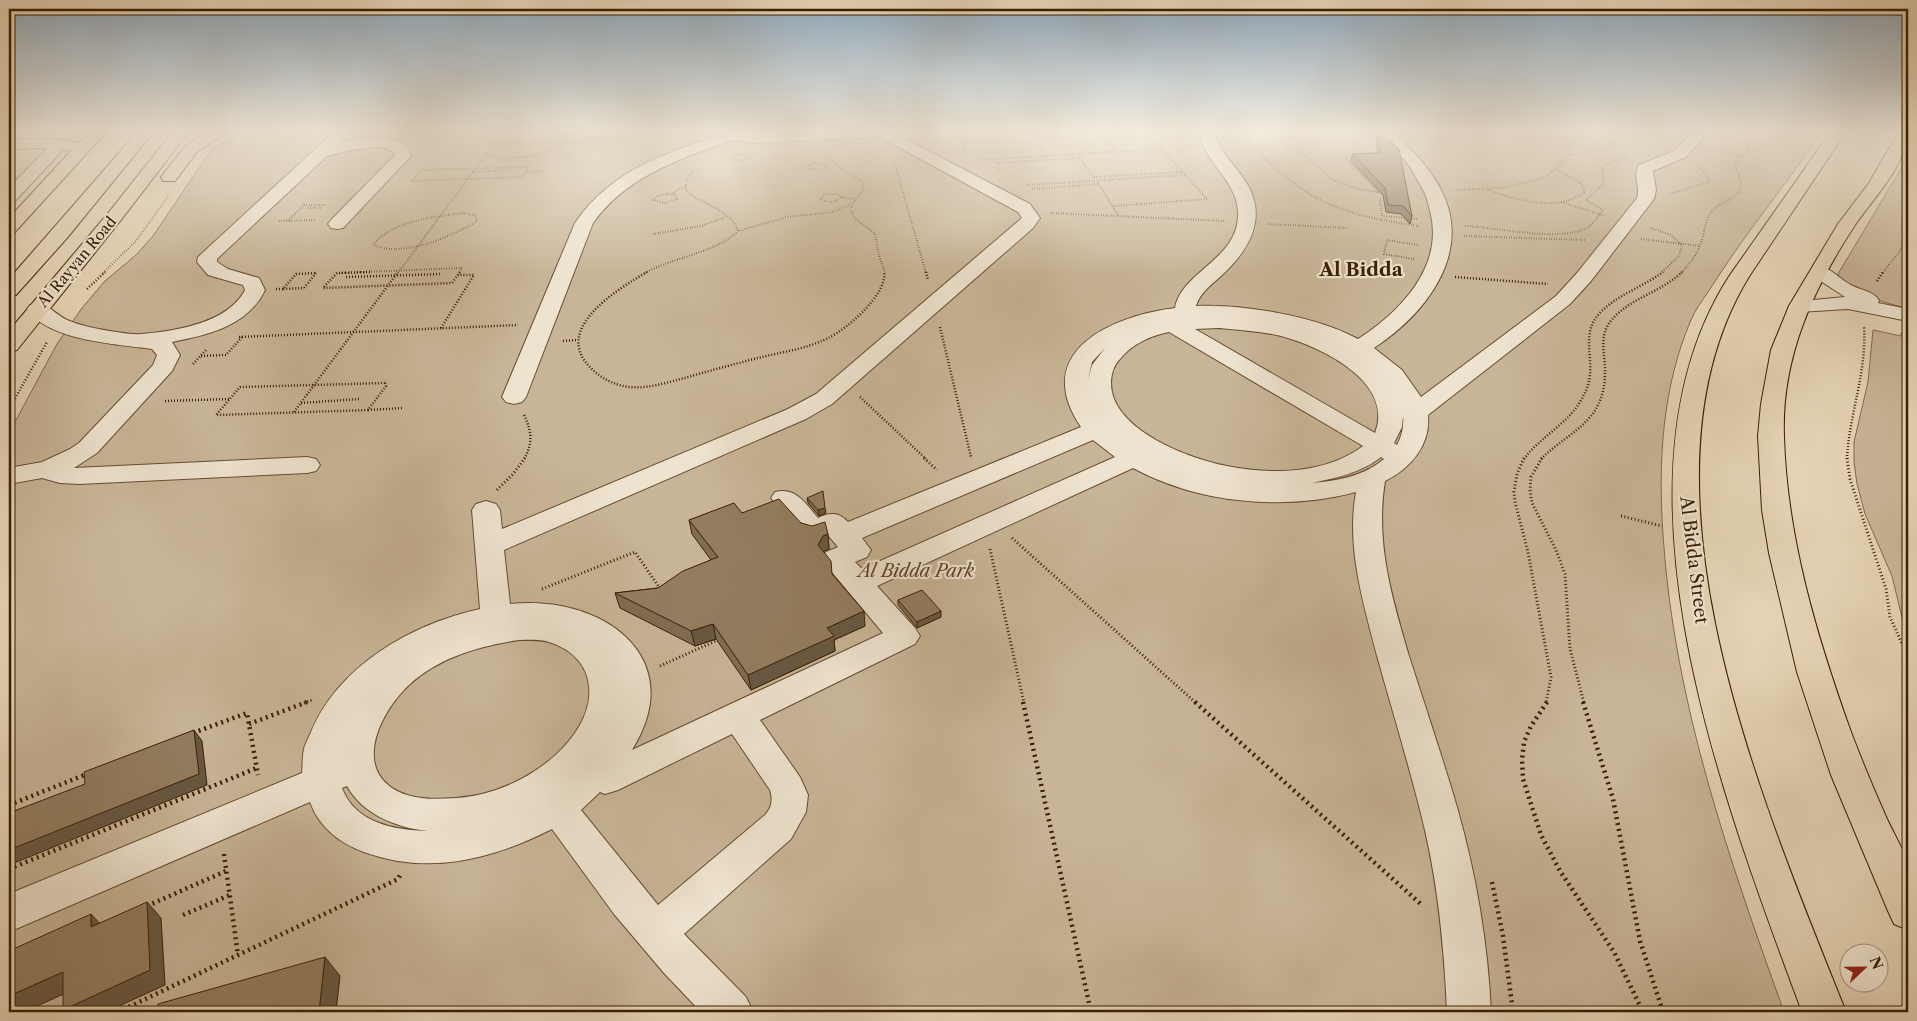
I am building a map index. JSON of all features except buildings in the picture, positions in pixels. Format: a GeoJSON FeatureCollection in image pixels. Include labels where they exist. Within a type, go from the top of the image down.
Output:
{"type":"FeatureCollection","features":[{"type":"Feature","properties":{"kind":"main road"},"geometry":{"type":"LineString","coordinates":[[9,228],[55,178]]}},
{"type":"Feature","properties":{"kind":"main road"},"geometry":{"type":"LineString","coordinates":[[9,291],[66,228],[108,178]]}},
{"type":"Feature","properties":{"kind":"main road","name":"Al Rayyan Road"},"geometry":{"type":"LineString","coordinates":[[9,345],[145,178]]}},
{"type":"Feature","properties":{"kind":"main road"},"geometry":{"type":"LineString","coordinates":[[115,216],[157,189],[167,178]]}},
{"type":"Feature","properties":{"kind":"main road","name":"Al Bidda Street"},"geometry":{"type":"LineString","coordinates":[[1806,178],[1737,278],[1713,323],[1696,378],[1690,410],[1685,478],[1686,532],[1695,596],[1711,673],[1736,764],[1772,876],[1824,1012]]}},
{"type":"Feature","properties":{"kind":"main road"},"geometry":{"type":"LineString","coordinates":[[1881,178],[1847,224],[1799,306],[1782,350],[1773,404],[1771,436],[1772,471],[1783,553],[1813,672],[1849,775],[1908,911]]}},
{"type":"Feature","properties":{"kind":"street"},"geometry":{"type":"LineString","coordinates":[[11,192],[26,178]]}},
{"type":"Feature","properties":{"kind":"street"},"geometry":{"type":"LineString","coordinates":[[144,340],[191,332],[220,321],[242,309],[254,296],[256,290],[252,282],[246,278],[214,270],[207,262],[211,252],[292,178]]}},
{"type":"Feature","properties":{"kind":"street"},"geometry":{"type":"LineString","coordinates":[[328,219],[369,178]]}},
{"type":"Feature","properties":{"kind":"street"},"geometry":{"type":"LineString","coordinates":[[514,397],[584,223],[596,205],[616,188],[634,178]]}},
{"type":"Feature","properties":{"kind":"street"},"geometry":{"type":"LineString","coordinates":[[490,544],[797,414],[824,399],[1030,221],[1030,214],[1024,208],[997,183],[985,178]]}},
{"type":"Feature","properties":{"kind":"street"},"geometry":{"type":"LineString","coordinates":[[1175,319],[1188,298],[1227,259],[1240,239],[1247,222],[1246,203],[1241,187],[1234,178]]}},
{"type":"Feature","properties":{"kind":"street"},"geometry":{"type":"LineString","coordinates":[[1352,352],[1406,310],[1422,291],[1438,264],[1443,247],[1443,228],[1439,202],[1427,178]]}},
{"type":"Feature","properties":{"kind":"street"},"geometry":{"type":"LineString","coordinates":[[1415,414],[1550,312],[1576,286],[1648,193],[1648,183],[1645,178]]}},
{"type":"Feature","properties":{"kind":"street"},"geometry":{"type":"LineString","coordinates":[[1820,272],[1838,285],[1860,296],[1908,313]]}},
{"type":"Feature","properties":{"kind":"street"},"geometry":{"type":"LineString","coordinates":[[1799,306],[1848,303],[1908,313]]}},
{"type":"Feature","properties":{"kind":"street"},"geometry":{"type":"LineString","coordinates":[[9,476],[57,466],[88,448],[166,365],[169,355],[166,348],[158,342],[56,333],[38,309]]}},
{"type":"Feature","properties":{"kind":"street"},"geometry":{"type":"LineString","coordinates":[[1376,461],[1356,462],[1316,474],[1281,478],[1258,478],[1214,471],[1172,458],[1120,449],[1106,426],[1086,417],[1076,393],[1075,381],[1082,359],[1089,349],[1111,333],[1132,323],[1244,313],[1284,320],[1323,332],[1352,352],[1378,384],[1390,404],[1390,426],[1376,461],[1366,514],[1368,558],[1379,606],[1442,827],[1452,872],[1463,942],[1469,1012]]}},
{"type":"Feature","properties":{"kind":"street"},"geometry":{"type":"LineString","coordinates":[[1175,319],[1388,468],[1401,458],[1414,437],[1415,414],[1406,390],[1397,379],[1373,358],[1352,352]]}},
{"type":"Feature","properties":{"kind":"street"},"geometry":{"type":"LineString","coordinates":[[844,535],[1106,426]]}},
{"type":"Feature","properties":{"kind":"street"},"geometry":{"type":"LineString","coordinates":[[1144,454],[1178,477],[1220,488],[1256,493],[1308,493],[1346,486],[1376,461]]}},
{"type":"Feature","properties":{"kind":"street"},"geometry":{"type":"LineString","coordinates":[[858,583],[1144,454]]}},
{"type":"Feature","properties":{"kind":"street"},"geometry":{"type":"LineString","coordinates":[[57,466],[60,475],[79,476],[310,461]]}},
{"type":"Feature","properties":{"kind":"street"},"geometry":{"type":"LineString","coordinates":[[597,773],[605,779],[904,636],[836,559],[857,550],[832,522],[813,530],[785,498]]}},
{"type":"Feature","properties":{"kind":"street"},"geometry":{"type":"LineString","coordinates":[[486,510],[496,618]]}},
{"type":"Feature","properties":{"kind":"street"},"geometry":{"type":"LineString","coordinates":[[496,618],[460,641],[432,653],[394,680],[367,713],[359,731],[356,749],[357,766],[363,781],[374,794],[382,800],[409,812],[432,816],[457,815],[508,802],[548,796],[578,790],[597,773],[612,754],[631,717],[635,699],[634,682],[630,666],[621,653],[603,633],[590,625],[574,619],[537,613],[496,618],[448,629],[425,640],[381,667],[346,702],[334,721],[325,741],[320,762],[321,781],[326,799],[336,815],[351,828],[370,838],[392,845],[418,848],[446,847],[474,842],[503,834],[531,822],[548,796],[573,760],[588,743],[599,726],[606,708],[608,691],[606,676],[621,653]]}},
{"type":"Feature","properties":{"kind":"street"},"geometry":{"type":"LineString","coordinates":[[656,933],[778,827],[788,811],[790,794],[786,786],[738,716]]}},
{"type":"Feature","properties":{"kind":"street"},"geometry":{"type":"LineString","coordinates":[[9,912],[357,766]]}},
{"type":"Feature","properties":{"kind":"street"},"geometry":{"type":"LineString","coordinates":[[548,796],[617,887],[679,960],[731,1012]]}},
{"type":"Feature","properties":{"kind":"path"},"geometry":{"type":"LineString","coordinates":[[415,178],[412,181],[522,178]]}},
{"type":"Feature","properties":{"kind":"path"},"geometry":{"type":"LineString","coordinates":[[688,178],[685,186],[689,194],[717,207],[735,223],[738,231]]}},
{"type":"Feature","properties":{"kind":"path"},"geometry":{"type":"LineString","coordinates":[[851,204],[852,216],[867,226],[876,236],[878,252],[885,275],[877,292],[864,311],[856,321],[841,332],[807,346],[643,387],[624,387],[610,383],[588,365],[578,349],[578,335],[588,320],[606,300],[647,272],[724,242],[738,231],[782,218],[834,212],[851,204],[864,191],[864,185],[856,178]]}},
{"type":"Feature","properties":{"kind":"path"},"geometry":{"type":"LineString","coordinates":[[997,178],[997,183],[1099,184]]}},
{"type":"Feature","properties":{"kind":"path"},"geometry":{"type":"LineString","coordinates":[[1094,178],[1119,216]]}},
{"type":"Feature","properties":{"kind":"path"},"geometry":{"type":"LineString","coordinates":[[1028,185],[1146,178]]}},
{"type":"Feature","properties":{"kind":"path"},"geometry":{"type":"LineString","coordinates":[[1114,206],[1207,199],[1188,178]]}},
{"type":"Feature","properties":{"kind":"path"},"geometry":{"type":"LineString","coordinates":[[1364,178],[1379,195],[1388,198],[1380,199],[1382,216],[1443,228],[1612,240],[1655,240],[1700,246]]}},
{"type":"Feature","properties":{"kind":"path"},"geometry":{"type":"LineString","coordinates":[[1561,202],[1582,195],[1584,188],[1572,178]]}},
{"type":"Feature","properties":{"kind":"path"},"geometry":{"type":"LineString","coordinates":[[1667,196],[1678,190],[1701,186],[1709,182],[1708,178]]}},
{"type":"Feature","properties":{"kind":"path"},"geometry":{"type":"LineString","coordinates":[[1663,1012],[1643,955],[1617,815],[1596,736],[1582,698],[1574,668],[1569,640],[1565,574],[1553,543],[1536,515],[1530,489],[1536,465],[1544,456],[1580,429],[1596,409],[1606,376],[1602,345],[1608,325],[1621,311],[1675,279],[1691,263],[1700,246],[1711,211],[1733,196],[1740,188],[1740,178]]}},
{"type":"Feature","properties":{"kind":"path"},"geometry":{"type":"LineString","coordinates":[[293,412],[467,179]]}},
{"type":"Feature","properties":{"kind":"path"},"geometry":{"type":"LineString","coordinates":[[671,194],[677,199],[671,202],[657,203],[653,200],[662,195],[671,194],[685,186]]}},
{"type":"Feature","properties":{"kind":"path"},"geometry":{"type":"LineString","coordinates":[[1487,189],[1516,199],[1561,202],[1665,232],[1681,242]]}},
{"type":"Feature","properties":{"kind":"path"},"geometry":{"type":"LineString","coordinates":[[9,409],[45,344],[56,333],[85,291],[136,241],[171,193]]}},
{"type":"Feature","properties":{"kind":"path"},"geometry":{"type":"LineString","coordinates":[[841,197],[833,202],[824,202],[820,199],[822,196],[829,194],[838,194],[841,197],[855,199]]}},
{"type":"Feature","properties":{"kind":"path"},"geometry":{"type":"LineString","coordinates":[[288,221],[304,205],[330,205]]}},
{"type":"Feature","properties":{"kind":"path"},"geometry":{"type":"LineString","coordinates":[[308,208],[328,219]]}},
{"type":"Feature","properties":{"kind":"path"},"geometry":{"type":"LineString","coordinates":[[1875,284],[1886,268],[1902,251],[1904,237],[1902,220],[1908,212]]}},
{"type":"Feature","properties":{"kind":"path"},"geometry":{"type":"LineString","coordinates":[[467,213],[478,218],[474,223],[459,232],[418,245],[383,249],[373,244],[376,240],[394,229],[439,216],[467,213]]}},
{"type":"Feature","properties":{"kind":"path"},"geometry":{"type":"LineString","coordinates":[[1030,214],[1119,216],[1348,228]]}},
{"type":"Feature","properties":{"kind":"path"},"geometry":{"type":"LineString","coordinates":[[653,234],[701,226],[726,217]]}},
{"type":"Feature","properties":{"kind":"path"},"geometry":{"type":"LineString","coordinates":[[244,222],[328,219]]}},
{"type":"Feature","properties":{"kind":"path"},"geometry":{"type":"LineString","coordinates":[[1904,237],[1908,238]]}},
{"type":"Feature","properties":{"kind":"path"},"geometry":{"type":"LineString","coordinates":[[1418,260],[1384,254],[1387,240],[1420,245],[1419,252]]}},
{"type":"Feature","properties":{"kind":"path"},"geometry":{"type":"LineString","coordinates":[[1643,1012],[1614,952],[1560,872],[1541,835],[1523,779],[1522,760],[1524,742],[1531,726],[1547,702],[1551,677],[1530,574],[1530,561],[1515,506],[1514,490],[1517,475],[1530,449],[1540,438],[1566,419],[1583,398],[1590,374],[1588,337],[1597,315],[1617,298],[1645,284],[1668,268],[1681,251],[1681,242]]}},
{"type":"Feature","properties":{"kind":"path"},"geometry":{"type":"LineString","coordinates":[[462,268],[452,283],[324,288],[336,273],[399,271],[462,268]]}},
{"type":"Feature","properties":{"kind":"path"},"geometry":{"type":"LineString","coordinates":[[256,290],[283,289],[304,288],[316,273],[296,274],[283,289]]}},
{"type":"Feature","properties":{"kind":"path"},"geometry":{"type":"LineString","coordinates":[[346,277],[442,274]]}},
{"type":"Feature","properties":{"kind":"path"},"geometry":{"type":"LineString","coordinates":[[441,328],[474,275],[458,276]]}},
{"type":"Feature","properties":{"kind":"path"},"geometry":{"type":"LineString","coordinates":[[1432,276],[1576,286]]}},
{"type":"Feature","properties":{"kind":"path"},"geometry":{"type":"LineString","coordinates":[[1862,318],[1865,344],[1859,392],[1848,442],[1847,459],[1850,479],[1886,589],[1890,617],[1908,657]]}},
{"type":"Feature","properties":{"kind":"path"},"geometry":{"type":"LineString","coordinates":[[234,337],[543,324]]}},
{"type":"Feature","properties":{"kind":"path"},"geometry":{"type":"LineString","coordinates":[[45,344],[56,333]]}},
{"type":"Feature","properties":{"kind":"path"},"geometry":{"type":"LineString","coordinates":[[845,382],[956,488]]}},
{"type":"Feature","properties":{"kind":"path"},"geometry":{"type":"LineString","coordinates":[[368,410],[386,386],[385,383],[240,387],[216,415],[368,410],[403,408]]}},
{"type":"Feature","properties":{"kind":"path"},"geometry":{"type":"LineString","coordinates":[[486,510],[493,494],[523,463],[531,445],[531,429],[524,416],[513,404],[514,397]]}},
{"type":"Feature","properties":{"kind":"path"},"geometry":{"type":"LineString","coordinates":[[156,401],[229,399]]}},
{"type":"Feature","properties":{"kind":"path"},"geometry":{"type":"LineString","coordinates":[[300,403],[359,399]]}},
{"type":"Feature","properties":{"kind":"path"},"geometry":{"type":"LineString","coordinates":[[1621,516],[1686,532]]}},
{"type":"Feature","properties":{"kind":"path"},"geometry":{"type":"LineString","coordinates":[[985,526],[1427,909]]}},
{"type":"Feature","properties":{"kind":"path"},"geometry":{"type":"LineString","coordinates":[[985,526],[1091,1012]]}},
{"type":"Feature","properties":{"kind":"path"},"geometry":{"type":"LineString","coordinates":[[496,618],[635,552],[663,593],[655,597]]}},
{"type":"Feature","properties":{"kind":"path"},"geometry":{"type":"LineString","coordinates":[[621,653],[653,669],[724,638]]}},
{"type":"Feature","properties":{"kind":"path"},"geometry":{"type":"LineString","coordinates":[[249,724],[343,688],[362,684]]}},
{"type":"Feature","properties":{"kind":"path"},"geometry":{"type":"LineString","coordinates":[[192,734],[247,712],[264,805]]}},
{"type":"Feature","properties":{"kind":"path"},"geometry":{"type":"LineString","coordinates":[[9,869],[257,768]]}},
{"type":"Feature","properties":{"kind":"path"},"geometry":{"type":"LineString","coordinates":[[9,805],[91,773]]}},
{"type":"Feature","properties":{"kind":"path"},"geometry":{"type":"LineString","coordinates":[[220,823],[238,955]]}},
{"type":"Feature","properties":{"kind":"path"},"geometry":{"type":"LineString","coordinates":[[118,1012],[398,879],[418,848]]}},
{"type":"Feature","properties":{"kind":"path"},"geometry":{"type":"LineString","coordinates":[[145,907],[226,871]]}},
{"type":"Feature","properties":{"kind":"path"},"geometry":{"type":"LineString","coordinates":[[1492,881],[1503,936],[1513,1012]]}},
{"type":"Feature","properties":{"kind":"path"},"geometry":{"type":"LineString","coordinates":[[183,915],[230,895]]}},
{"type":"Feature","properties":{"kind":"green space","name":"Al Bidda Park"},"geometry":{"type":"Polygon","coordinates":[[[192,178],[1789,178],[1740,245],[1693,316],[1681,346],[1668,398],[1664,426],[1661,480],[1663,535],[1669,597],[1691,718],[1724,837],[1784,1012],[9,1012],[9,433],[57,344],[82,308],[104,282],[137,254],[153,236],[192,178]]]}},
{"type":"Feature","properties":{"kind":"green space"},"geometry":{"type":"Polygon","coordinates":[[[1896,178],[1908,178],[1908,309],[1874,299],[1839,279],[1838,274],[1896,178]]]}},
{"type":"Feature","properties":{"kind":"green space"},"geometry":{"type":"Polygon","coordinates":[[[1873,330],[1901,336],[1901,333],[1908,332],[1908,642],[1892,576],[1865,514],[1857,484],[1854,462],[1854,442],[1868,382],[1873,330]]]}},
{"type":"Feature","properties":{"kind":"district","name":"Al Bidda"},"geometry":{"type":"Point","coordinates":[1361,269]}}]}
